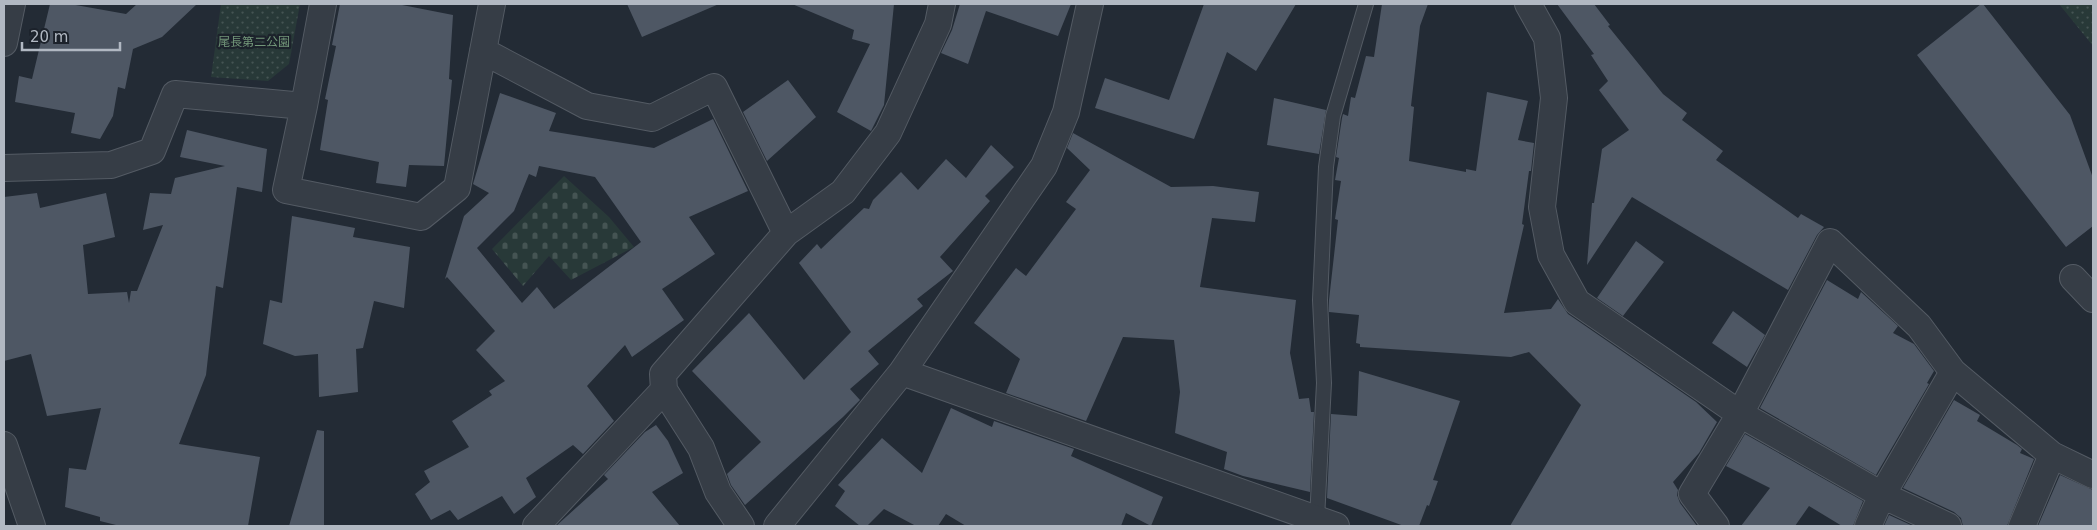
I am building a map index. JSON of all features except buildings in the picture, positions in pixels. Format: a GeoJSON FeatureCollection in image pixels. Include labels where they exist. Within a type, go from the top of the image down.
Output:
{"type":"FeatureCollection","features":[{"type":"Feature","properties":{"kind":"street"},"geometry":{"type":"LineString","coordinates":[[4,43],[12,4]]}},
{"type":"Feature","properties":{"kind":"street"},"geometry":{"type":"LineString","coordinates":[[323,4],[286,190],[421,216],[457,188],[492,4]]}},
{"type":"Feature","properties":{"kind":"street"},"geometry":{"type":"LineString","coordinates":[[741,526],[718,492],[702,448],[664,390],[663,374],[786,233],[842,192],[888,133],[938,24],[942,4]]}},
{"type":"Feature","properties":{"kind":"street"},"geometry":{"type":"LineString","coordinates":[[778,526],[902,372],[1044,166],[1066,112],[1090,4]]}},
{"type":"Feature","properties":{"kind":"street"},"geometry":{"type":"LineString","coordinates":[[1528,4],[1547,38],[1554,98],[1542,207],[1551,255],[1577,302],[1740,414],[1882,495],[1948,526]]}},
{"type":"Feature","properties":{"kind":"street"},"geometry":{"type":"LineString","coordinates":[[483,51],[587,106],[652,118],[714,86],[786,233]]}},
{"type":"Feature","properties":{"kind":"street"},"geometry":{"type":"LineString","coordinates":[[4,168],[111,165],[152,151],[175,94],[304,106]]}},
{"type":"Feature","properties":{"kind":"street"},"geometry":{"type":"LineString","coordinates":[[1716,526],[1692,494],[1740,414],[1830,242],[1919,326],[1953,372],[2052,455],[2093,475]]}},
{"type":"Feature","properties":{"kind":"street"},"geometry":{"type":"LineString","coordinates":[[2073,278],[2093,299]]}},
{"type":"Feature","properties":{"kind":"street"},"geometry":{"type":"LineString","coordinates":[[902,372],[1326,523]]}},
{"type":"Feature","properties":{"kind":"street"},"geometry":{"type":"LineString","coordinates":[[1868,526],[1882,495],[1953,372]]}},
{"type":"Feature","properties":{"kind":"street"},"geometry":{"type":"LineString","coordinates":[[536,526],[664,390]]}},
{"type":"Feature","properties":{"kind":"street"},"geometry":{"type":"LineString","coordinates":[[4,445],[32,526]]}},
{"type":"Feature","properties":{"kind":"street"},"geometry":{"type":"LineString","coordinates":[[2022,526],[2052,455]]}},
{"type":"Feature","properties":{"kind":"lane"},"geometry":{"type":"LineString","coordinates":[[1326,523],[1324,383],[1320,300],[1326,167],[1332,116],[1366,4]]}},
{"type":"Feature","properties":{"kind":"green space","name":"尾長第二公園"},"geometry":{"type":"Polygon","coordinates":[[[221,4],[300,4],[289,64],[268,81],[211,77],[221,4]]]}},
{"type":"Feature","properties":{"kind":"green space"},"geometry":{"type":"Polygon","coordinates":[[[2059,4],[2093,4],[2093,46],[2059,4]]]}},
{"type":"Feature","properties":{"kind":"green space"},"geometry":{"type":"Polygon","coordinates":[[[564,176],[609,217],[634,247],[571,280],[549,256],[523,286],[492,249],[564,176]]]}}]}
